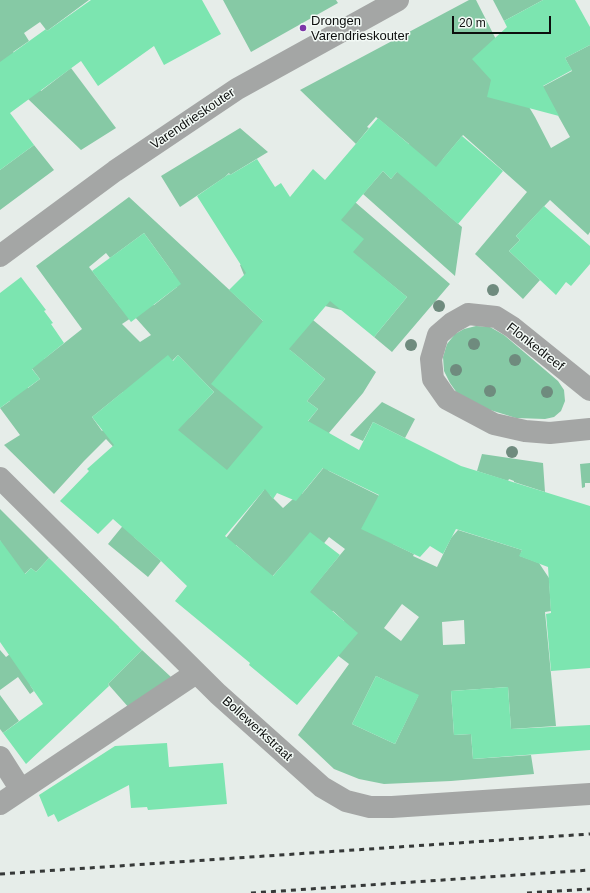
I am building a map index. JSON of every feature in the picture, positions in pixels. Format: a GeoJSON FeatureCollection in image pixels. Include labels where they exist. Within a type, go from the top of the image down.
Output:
{"type":"FeatureCollection","features":[{"type":"Feature","properties":{"kind":"street","name":"Varendrieskouter"},"geometry":{"type":"LineString","coordinates":[[0,256],[115,171],[237,89],[398,0]]}},
{"type":"Feature","properties":{"kind":"street","name":"Flonkedreef"},"geometry":{"type":"LineString","coordinates":[[590,390],[512,327],[496,317],[468,314],[452,323],[438,335],[431,359],[433,379],[447,399],[494,424],[550,433],[590,429]]}},
{"type":"Feature","properties":{"kind":"street","name":"Bollewerkstraat"},"geometry":{"type":"LineString","coordinates":[[0,478],[218,694],[322,787],[346,801],[370,807],[392,807],[590,794]]}},
{"type":"Feature","properties":{"kind":"street"},"geometry":{"type":"LineString","coordinates":[[0,804],[196,673]]}},
{"type":"Feature","properties":{"kind":"street"},"geometry":{"type":"LineString","coordinates":[[0,757],[21,790]]}},
{"type":"Feature","properties":{"kind":"green space"},"geometry":{"type":"Polygon","coordinates":[[[0,0],[89,0],[47,31],[40,22],[24,33],[29,41],[13,52],[41,91],[71,68],[116,128],[81,150],[0,72],[0,0]]]}},
{"type":"Feature","properties":{"kind":"green space"},"geometry":{"type":"Polygon","coordinates":[[[223,0],[336,0],[338,3],[251,52],[223,0]]]}},
{"type":"Feature","properties":{"kind":"green space"},"geometry":{"type":"Polygon","coordinates":[[[469,0],[476,0],[505,57],[501,60],[535,117],[551,148],[570,137],[542,87],[572,71],[565,58],[590,45],[590,232],[588,235],[550,200],[516,236],[520,240],[509,251],[540,280],[523,299],[475,254],[527,192],[463,135],[443,159],[428,198],[462,227],[455,276],[363,194],[383,171],[391,179],[410,156],[409,144],[376,117],[367,127],[369,128],[356,144],[300,90],[469,0]]]}},
{"type":"Feature","properties":{"kind":"green space"},"geometry":{"type":"Polygon","coordinates":[[[493,0],[543,0],[504,21],[493,0]]]}},
{"type":"Feature","properties":{"kind":"green space"},"geometry":{"type":"Polygon","coordinates":[[[240,128],[268,152],[230,175],[229,173],[180,207],[161,176],[240,128]]]}},
{"type":"Feature","properties":{"kind":"green space"},"geometry":{"type":"Polygon","coordinates":[[[34,145],[54,170],[0,210],[0,170],[34,145]]]}},
{"type":"Feature","properties":{"kind":"green space"},"geometry":{"type":"Polygon","coordinates":[[[341,190],[450,284],[392,352],[374,337],[407,297],[360,259],[341,310],[325,306],[276,306],[244,275],[240,265],[271,245],[341,190]]]}},
{"type":"Feature","properties":{"kind":"green space"},"geometry":{"type":"Polygon","coordinates":[[[129,197],[263,321],[313,320],[376,372],[363,393],[311,454],[302,494],[325,466],[329,471],[410,511],[393,544],[414,554],[413,556],[437,567],[451,538],[458,530],[522,550],[520,556],[539,563],[549,578],[551,611],[545,612],[556,726],[511,729],[508,687],[451,691],[454,735],[471,734],[473,759],[531,755],[534,774],[451,781],[384,784],[359,779],[334,769],[298,735],[349,664],[328,648],[347,645],[344,621],[333,611],[285,621],[345,549],[329,537],[321,547],[286,561],[270,579],[250,557],[236,545],[212,575],[203,567],[264,490],[252,479],[214,486],[134,537],[161,561],[148,577],[108,544],[156,485],[119,453],[106,439],[54,494],[4,445],[20,435],[0,408],[10,401],[0,387],[0,374],[12,366],[28,388],[40,379],[10,340],[44,359],[82,329],[36,266],[129,197]],[[144,233],[110,258],[106,253],[89,267],[121,308],[154,305],[177,287],[169,276],[173,273],[144,233]],[[134,316],[122,324],[140,342],[151,335],[134,316]],[[290,350],[265,383],[293,440],[318,409],[307,401],[325,379],[290,350]],[[178,355],[138,395],[171,426],[190,417],[214,392],[178,355]],[[123,392],[92,417],[102,431],[134,405],[123,392]],[[281,485],[270,495],[283,508],[293,499],[281,485]],[[402,604],[384,628],[401,641],[419,617],[402,604]],[[464,620],[442,622],[443,645],[465,644],[464,620]],[[376,676],[352,724],[395,744],[418,696],[376,676]]]}},
{"type":"Feature","properties":{"kind":"green space"},"geometry":{"type":"Polygon","coordinates":[[[476,326],[490,327],[504,335],[558,381],[564,390],[565,401],[561,411],[554,417],[545,419],[516,418],[487,409],[457,393],[444,371],[443,357],[447,344],[455,334],[464,329],[476,326]]]}},
{"type":"Feature","properties":{"kind":"green space"},"geometry":{"type":"Polygon","coordinates":[[[382,402],[415,419],[405,438],[373,422],[363,441],[350,435],[382,402]]]}},
{"type":"Feature","properties":{"kind":"green space"},"geometry":{"type":"Polygon","coordinates":[[[482,454],[543,463],[545,492],[509,479],[508,481],[477,471],[482,454]]]}},
{"type":"Feature","properties":{"kind":"green space"},"geometry":{"type":"Polygon","coordinates":[[[590,463],[590,483],[585,483],[585,487],[582,488],[580,464],[590,463]]]}},
{"type":"Feature","properties":{"kind":"green space"},"geometry":{"type":"Polygon","coordinates":[[[0,509],[49,558],[36,572],[31,568],[13,585],[53,625],[84,593],[119,627],[110,637],[30,685],[34,691],[30,694],[18,677],[0,690],[0,650],[6,657],[22,645],[0,540],[0,509]]]}},
{"type":"Feature","properties":{"kind":"green space"},"geometry":{"type":"Polygon","coordinates":[[[142,650],[171,677],[130,709],[108,684],[142,650]]]}},
{"type":"Feature","properties":{"kind":"green space"},"geometry":{"type":"Polygon","coordinates":[[[0,695],[19,721],[3,733],[0,729],[0,695]]]}},
{"type":"Feature","properties":{"kind":"building"},"geometry":{"type":"Polygon","coordinates":[[[91,0],[202,0],[221,34],[164,65],[154,46],[98,86],[81,61],[10,113],[34,145],[0,170],[0,62],[46,29],[47,31],[91,0]]]}},
{"type":"Feature","properties":{"kind":"building"},"geometry":{"type":"Polygon","coordinates":[[[543,0],[575,0],[590,27],[590,45],[565,58],[572,70],[543,86],[559,116],[487,97],[491,80],[472,59],[507,27],[504,21],[543,0]]]}},
{"type":"Feature","properties":{"kind":"building"},"geometry":{"type":"Polygon","coordinates":[[[378,118],[436,167],[462,136],[503,171],[458,224],[397,172],[391,179],[383,171],[341,220],[364,239],[353,252],[407,297],[374,337],[330,301],[289,349],[325,379],[307,401],[318,409],[308,421],[359,450],[373,422],[461,466],[590,506],[590,668],[551,671],[546,614],[551,613],[548,567],[519,556],[522,550],[456,529],[443,554],[430,546],[420,557],[361,529],[379,495],[323,468],[296,501],[277,493],[273,499],[265,489],[225,536],[273,576],[310,532],[340,555],[310,592],[358,633],[297,705],[249,665],[250,663],[175,601],[187,586],[113,519],[98,534],[60,501],[89,471],[87,469],[114,445],[92,417],[168,355],[173,361],[178,355],[214,392],[178,430],[227,470],[263,427],[211,384],[263,321],[229,290],[246,273],[197,196],[229,174],[230,175],[257,159],[275,187],[281,183],[290,197],[313,169],[325,180],[378,118]]]}},
{"type":"Feature","properties":{"kind":"building"},"geometry":{"type":"Polygon","coordinates":[[[544,206],[590,246],[590,264],[571,286],[566,282],[556,295],[509,251],[520,240],[516,236],[544,206]]]}},
{"type":"Feature","properties":{"kind":"building"},"geometry":{"type":"Polygon","coordinates":[[[144,233],[181,284],[131,322],[92,271],[144,233]]]}},
{"type":"Feature","properties":{"kind":"building"},"geometry":{"type":"Polygon","coordinates":[[[21,277],[46,310],[44,311],[53,323],[51,324],[64,343],[32,369],[40,379],[0,408],[0,293],[21,277]]]}},
{"type":"Feature","properties":{"kind":"building"},"geometry":{"type":"Polygon","coordinates":[[[0,540],[25,574],[31,568],[36,572],[49,558],[142,650],[108,684],[109,686],[26,764],[3,733],[43,704],[0,642],[0,540]]]}},
{"type":"Feature","properties":{"kind":"building"},"geometry":{"type":"Polygon","coordinates":[[[376,676],[419,695],[395,744],[352,724],[376,676]]]}},
{"type":"Feature","properties":{"kind":"building"},"geometry":{"type":"Polygon","coordinates":[[[508,687],[511,729],[590,725],[590,750],[473,759],[471,734],[454,735],[451,691],[508,687]]]}},
{"type":"Feature","properties":{"kind":"building"},"geometry":{"type":"Polygon","coordinates":[[[167,743],[169,767],[223,763],[227,804],[148,810],[147,807],[131,808],[129,785],[58,822],[54,814],[48,817],[39,795],[115,746],[167,743]]]}},
{"type":"Feature","properties":{"kind":"railway"},"geometry":{"type":"LineString","coordinates":[[0,874],[590,834]]}},
{"type":"Feature","properties":{"kind":"railway"},"geometry":{"type":"LineString","coordinates":[[251,893],[590,870]]}},
{"type":"Feature","properties":{"kind":"railway"},"geometry":{"type":"LineString","coordinates":[[527,893],[590,889]]}},
{"type":"Feature","properties":{"kind":"place","name":"Drongen Varendrieskouter"},"geometry":{"type":"Point","coordinates":[303,28]}}]}
